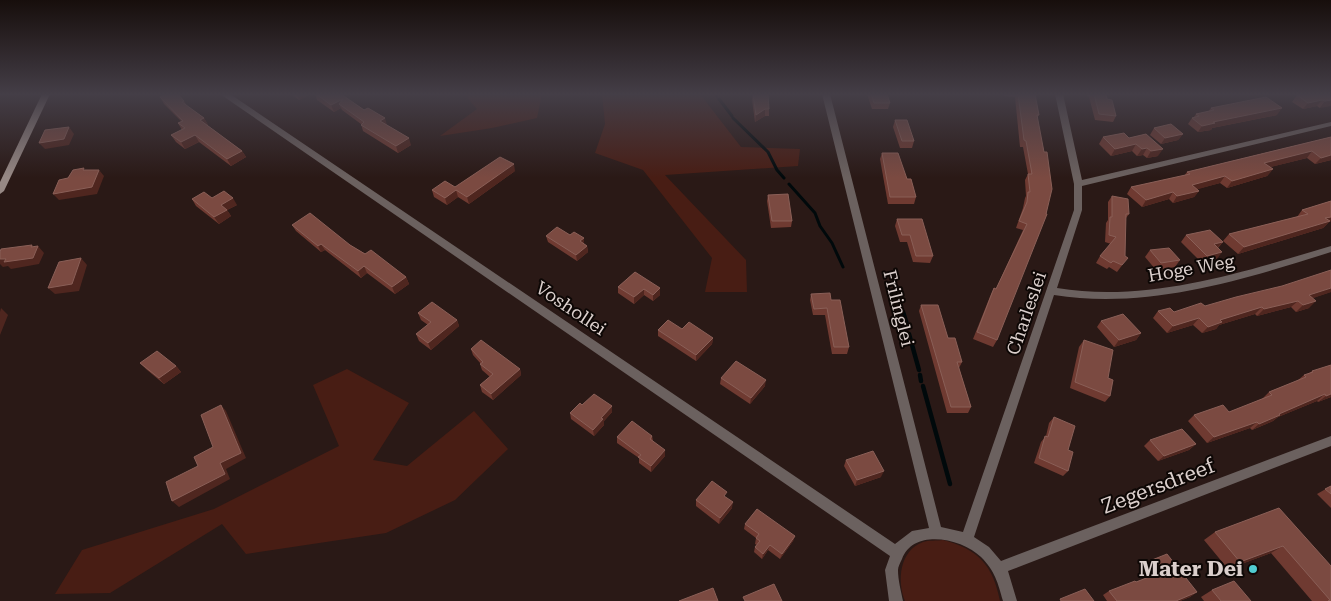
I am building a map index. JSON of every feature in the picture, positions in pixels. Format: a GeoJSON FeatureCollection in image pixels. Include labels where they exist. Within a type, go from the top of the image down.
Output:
{"type":"FeatureCollection","features":[{"type":"Feature","properties":{"kind":"street"},"geometry":{"type":"LineString","coordinates":[[0,191],[33,122]]}},
{"type":"Feature","properties":{"kind":"street","name":"Voshollei"},"geometry":{"type":"LineString","coordinates":[[265,122],[897,553]]}},
{"type":"Feature","properties":{"kind":"street","name":"Frilinglei"},"geometry":{"type":"LineString","coordinates":[[833,122],[936,531]]}},
{"type":"Feature","properties":{"kind":"street","name":"Charleslei"},"geometry":{"type":"LineString","coordinates":[[967,539],[1078,210],[1078,184],[1065,122]]}},
{"type":"Feature","properties":{"kind":"street"},"geometry":{"type":"LineString","coordinates":[[1078,184],[1331,124]]}},
{"type":"Feature","properties":{"kind":"street","name":"Hoge Weg"},"geometry":{"type":"LineString","coordinates":[[1052,291],[1090,296],[1110,296],[1171,290],[1262,271],[1331,249]]}},
{"type":"Feature","properties":{"kind":"street","name":"Zegersdreef"},"geometry":{"type":"LineString","coordinates":[[1000,568],[1331,441]]}},
{"type":"Feature","properties":{"kind":"street"},"geometry":{"type":"LineString","coordinates":[[896,601],[891,586],[891,568],[897,553],[907,540],[920,533],[936,531],[952,533],[967,539],[985,551],[1000,568],[1009,590],[1010,601]]}},
{"type":"Feature","properties":{"kind":"shaded area"},"geometry":{"type":"Polygon","coordinates":[[[459,122],[519,122],[492,128],[440,136],[459,122]]]}},
{"type":"Feature","properties":{"kind":"shaded area"},"geometry":{"type":"Polygon","coordinates":[[[605,122],[722,122],[741,147],[800,149],[798,166],[665,175],[746,260],[747,292],[705,292],[712,258],[643,170],[595,153],[605,122]]]}},
{"type":"Feature","properties":{"kind":"shaded area"},"geometry":{"type":"Polygon","coordinates":[[[347,369],[409,403],[373,460],[407,466],[474,411],[508,449],[455,500],[386,533],[246,554],[222,524],[110,593],[55,594],[82,550],[214,509],[339,446],[313,385],[347,369]]]}},
{"type":"Feature","properties":{"kind":"shaded area"},"geometry":{"type":"Polygon","coordinates":[[[943,540],[966,548],[982,560],[993,578],[1000,601],[905,601],[902,593],[901,576],[902,567],[909,552],[923,542],[943,540]]]}},
{"type":"Feature","properties":{"kind":"building"},"geometry":{"type":"Polygon","coordinates":[[[203,122],[242,151],[227,159],[195,135],[181,142],[171,135],[185,128],[178,123],[203,122]]]}},
{"type":"Feature","properties":{"kind":"building"},"geometry":{"type":"Polygon","coordinates":[[[364,122],[382,122],[409,138],[396,146],[361,125],[364,122]]]}},
{"type":"Feature","properties":{"kind":"building"},"geometry":{"type":"Polygon","coordinates":[[[896,122],[908,122],[914,141],[902,141],[896,122]]]}},
{"type":"Feature","properties":{"kind":"building"},"geometry":{"type":"Polygon","coordinates":[[[1022,122],[1038,122],[1044,152],[1047,152],[1052,189],[1047,214],[997,340],[977,332],[994,288],[996,289],[1027,224],[1019,221],[1027,202],[1028,192],[1030,192],[1028,174],[1032,174],[1026,141],[1024,140],[1022,122]]]}},
{"type":"Feature","properties":{"kind":"building"},"geometry":{"type":"Polygon","coordinates":[[[1197,122],[1215,123],[1202,126],[1197,122]]]}},
{"type":"Feature","properties":{"kind":"building"},"geometry":{"type":"Polygon","coordinates":[[[1171,124],[1183,134],[1165,138],[1154,128],[1171,124]]]}},
{"type":"Feature","properties":{"kind":"building"},"geometry":{"type":"Polygon","coordinates":[[[69,127],[64,139],[39,143],[45,130],[69,127]]]}},
{"type":"Feature","properties":{"kind":"building"},"geometry":{"type":"Polygon","coordinates":[[[1124,133],[1129,138],[1146,134],[1163,149],[1151,151],[1147,148],[1142,149],[1136,144],[1115,149],[1103,137],[1124,133]]]}},
{"type":"Feature","properties":{"kind":"building"},"geometry":{"type":"Polygon","coordinates":[[[1331,137],[1331,155],[1321,158],[1312,151],[1264,163],[1273,169],[1232,181],[1225,176],[1192,185],[1199,191],[1177,196],[1173,192],[1146,200],[1131,187],[1190,174],[1187,172],[1331,137]]]}},
{"type":"Feature","properties":{"kind":"building"},"geometry":{"type":"Polygon","coordinates":[[[882,153],[898,153],[907,179],[911,179],[916,197],[890,197],[882,153]]]}},
{"type":"Feature","properties":{"kind":"building"},"geometry":{"type":"Polygon","coordinates":[[[500,157],[514,164],[467,197],[456,190],[445,198],[432,190],[445,181],[455,187],[500,157]]]}},
{"type":"Feature","properties":{"kind":"building"},"geometry":{"type":"Polygon","coordinates":[[[84,168],[83,170],[99,170],[92,187],[53,194],[59,180],[68,178],[73,170],[84,168]]]}},
{"type":"Feature","properties":{"kind":"building"},"geometry":{"type":"Polygon","coordinates":[[[224,191],[233,198],[221,205],[227,210],[214,217],[192,199],[204,192],[212,198],[224,191]]]}},
{"type":"Feature","properties":{"kind":"building"},"geometry":{"type":"Polygon","coordinates":[[[788,194],[792,221],[772,221],[768,195],[788,194]]]}},
{"type":"Feature","properties":{"kind":"building"},"geometry":{"type":"Polygon","coordinates":[[[1112,196],[1128,199],[1129,214],[1126,214],[1125,256],[1128,258],[1122,265],[1113,261],[1111,263],[1100,256],[1116,237],[1109,235],[1110,217],[1112,217],[1112,196]]]}},
{"type":"Feature","properties":{"kind":"building"},"geometry":{"type":"Polygon","coordinates":[[[1331,201],[1331,217],[1325,218],[1330,221],[1244,247],[1229,234],[1308,214],[1302,210],[1331,201]]]}},
{"type":"Feature","properties":{"kind":"building"},"geometry":{"type":"Polygon","coordinates":[[[310,213],[350,245],[365,254],[371,250],[406,277],[392,287],[364,266],[358,271],[321,244],[318,246],[292,225],[310,213]]]}},
{"type":"Feature","properties":{"kind":"building"},"geometry":{"type":"Polygon","coordinates":[[[897,219],[922,219],[933,256],[916,256],[910,235],[902,235],[897,219]]]}},
{"type":"Feature","properties":{"kind":"building"},"geometry":{"type":"Polygon","coordinates":[[[557,227],[570,235],[574,232],[584,238],[580,241],[587,246],[576,255],[546,236],[557,227]]]}},
{"type":"Feature","properties":{"kind":"building"},"geometry":{"type":"Polygon","coordinates":[[[1210,230],[1223,242],[1214,244],[1222,252],[1207,256],[1186,235],[1210,230]]]}},
{"type":"Feature","properties":{"kind":"building"},"geometry":{"type":"Polygon","coordinates":[[[32,245],[31,247],[38,246],[33,258],[4,262],[6,259],[0,259],[1,249],[32,245]]]}},
{"type":"Feature","properties":{"kind":"building"},"geometry":{"type":"Polygon","coordinates":[[[1169,248],[1180,260],[1161,263],[1150,250],[1169,248]]]}},
{"type":"Feature","properties":{"kind":"building"},"geometry":{"type":"Polygon","coordinates":[[[81,258],[72,284],[48,288],[59,262],[81,258]]]}},
{"type":"Feature","properties":{"kind":"building"},"geometry":{"type":"Polygon","coordinates":[[[1331,270],[1331,288],[1309,295],[1316,301],[1303,305],[1298,301],[1264,309],[1262,307],[1220,320],[1222,322],[1208,327],[1199,318],[1173,326],[1158,311],[1170,308],[1174,312],[1201,303],[1205,306],[1282,286],[1331,270]]]}},
{"type":"Feature","properties":{"kind":"building"},"geometry":{"type":"Polygon","coordinates":[[[635,272],[660,288],[653,295],[644,289],[634,297],[618,287],[635,272]]]}},
{"type":"Feature","properties":{"kind":"building"},"geometry":{"type":"Polygon","coordinates":[[[830,293],[831,300],[840,300],[849,347],[834,347],[827,308],[814,309],[811,294],[830,293]]]}},
{"type":"Feature","properties":{"kind":"building"},"geometry":{"type":"Polygon","coordinates":[[[432,302],[457,320],[428,343],[416,334],[431,322],[418,313],[432,302]]]}},
{"type":"Feature","properties":{"kind":"building"},"geometry":{"type":"Polygon","coordinates":[[[921,305],[938,305],[948,338],[955,338],[962,362],[957,362],[971,407],[951,407],[921,305]]]}},
{"type":"Feature","properties":{"kind":"building"},"geometry":{"type":"Polygon","coordinates":[[[1123,314],[1141,333],[1119,340],[1101,321],[1123,314]]]}},
{"type":"Feature","properties":{"kind":"building"},"geometry":{"type":"Polygon","coordinates":[[[668,320],[682,329],[689,322],[713,338],[696,355],[658,330],[668,320]]]}},
{"type":"Feature","properties":{"kind":"building"},"geometry":{"type":"Polygon","coordinates":[[[481,340],[520,369],[491,394],[480,385],[493,374],[480,364],[483,362],[471,349],[481,340]]]}},
{"type":"Feature","properties":{"kind":"building"},"geometry":{"type":"Polygon","coordinates":[[[1084,340],[1113,350],[1108,378],[1113,380],[1110,396],[1075,382],[1084,340]]]}},
{"type":"Feature","properties":{"kind":"building"},"geometry":{"type":"Polygon","coordinates":[[[157,351],[176,366],[159,378],[140,363],[157,351]]]}},
{"type":"Feature","properties":{"kind":"building"},"geometry":{"type":"Polygon","coordinates":[[[736,361],[766,380],[751,398],[721,378],[736,361]]]}},
{"type":"Feature","properties":{"kind":"building"},"geometry":{"type":"Polygon","coordinates":[[[1331,365],[1331,394],[1326,396],[1325,394],[1259,424],[1257,422],[1214,437],[1194,415],[1223,405],[1229,412],[1272,395],[1269,392],[1306,377],[1304,375],[1312,371],[1331,365]]]}},
{"type":"Feature","properties":{"kind":"building"},"geometry":{"type":"Polygon","coordinates":[[[594,394],[612,406],[593,430],[570,413],[580,403],[582,405],[594,394]]]}},
{"type":"Feature","properties":{"kind":"building"},"geometry":{"type":"Polygon","coordinates":[[[221,405],[241,453],[220,463],[225,474],[172,501],[166,482],[198,466],[194,457],[213,447],[201,415],[221,405]]]}},
{"type":"Feature","properties":{"kind":"building"},"geometry":{"type":"Polygon","coordinates":[[[1054,417],[1075,426],[1068,450],[1073,452],[1068,471],[1039,458],[1045,436],[1048,437],[1054,417]]]}},
{"type":"Feature","properties":{"kind":"building"},"geometry":{"type":"Polygon","coordinates":[[[632,421],[652,436],[650,439],[665,450],[651,466],[638,457],[641,455],[617,437],[632,421]]]}},
{"type":"Feature","properties":{"kind":"building"},"geometry":{"type":"Polygon","coordinates":[[[1182,429],[1196,444],[1164,456],[1150,440],[1182,429]]]}},
{"type":"Feature","properties":{"kind":"building"},"geometry":{"type":"Polygon","coordinates":[[[873,451],[884,471],[857,480],[846,460],[873,451]]]}},
{"type":"Feature","properties":{"kind":"building"},"geometry":{"type":"Polygon","coordinates":[[[712,481],[727,492],[724,496],[733,502],[720,518],[696,500],[712,481]]]}},
{"type":"Feature","properties":{"kind":"building"},"geometry":{"type":"Polygon","coordinates":[[[1331,486],[1331,494],[1325,489],[1331,486]]]}},
{"type":"Feature","properties":{"kind":"building"},"geometry":{"type":"Polygon","coordinates":[[[1279,508],[1331,566],[1331,601],[1328,601],[1330,600],[1283,546],[1240,562],[1215,532],[1279,508]]]}},
{"type":"Feature","properties":{"kind":"building"},"geometry":{"type":"Polygon","coordinates":[[[757,509],[795,536],[782,554],[770,545],[763,554],[755,547],[760,541],[756,538],[759,534],[745,524],[757,509]]]}},
{"type":"Feature","properties":{"kind":"building"},"geometry":{"type":"Polygon","coordinates":[[[1167,554],[1197,592],[1176,601],[1117,601],[1109,591],[1162,572],[1152,560],[1167,554]]]}},
{"type":"Feature","properties":{"kind":"building"},"geometry":{"type":"Polygon","coordinates":[[[1234,581],[1251,601],[1221,601],[1212,590],[1234,581]]]}},
{"type":"Feature","properties":{"kind":"building"},"geometry":{"type":"Polygon","coordinates":[[[774,584],[782,601],[745,601],[743,597],[774,584]]]}},
{"type":"Feature","properties":{"kind":"building"},"geometry":{"type":"Polygon","coordinates":[[[713,588],[718,601],[679,601],[713,588]]]}},
{"type":"Feature","properties":{"kind":"building"},"geometry":{"type":"Polygon","coordinates":[[[1085,589],[1094,601],[1061,601],[1060,599],[1085,589]]]}},
{"type":"Feature","properties":{"kind":"waterway"},"geometry":{"type":"LineString","coordinates":[[737,122],[768,152],[777,170],[784,178]]}},
{"type":"Feature","properties":{"kind":"waterway"},"geometry":{"type":"LineString","coordinates":[[789,184],[815,213],[820,226],[832,243],[843,267]]}},
{"type":"Feature","properties":{"kind":"waterway"},"geometry":{"type":"LineString","coordinates":[[900,302],[903,313]]}},
{"type":"Feature","properties":{"kind":"waterway"},"geometry":{"type":"LineString","coordinates":[[903,312],[908,328]]}},
{"type":"Feature","properties":{"kind":"waterway"},"geometry":{"type":"LineString","coordinates":[[909,334],[919,370]]}},
{"type":"Feature","properties":{"kind":"waterway"},"geometry":{"type":"LineString","coordinates":[[920,375],[921,381]]}},
{"type":"Feature","properties":{"kind":"waterway"},"geometry":{"type":"LineString","coordinates":[[923,386],[950,484]]}},
{"type":"Feature","properties":{"kind":"place","name":"Mater Dei"},"geometry":{"type":"Point","coordinates":[1253,569]}}]}
